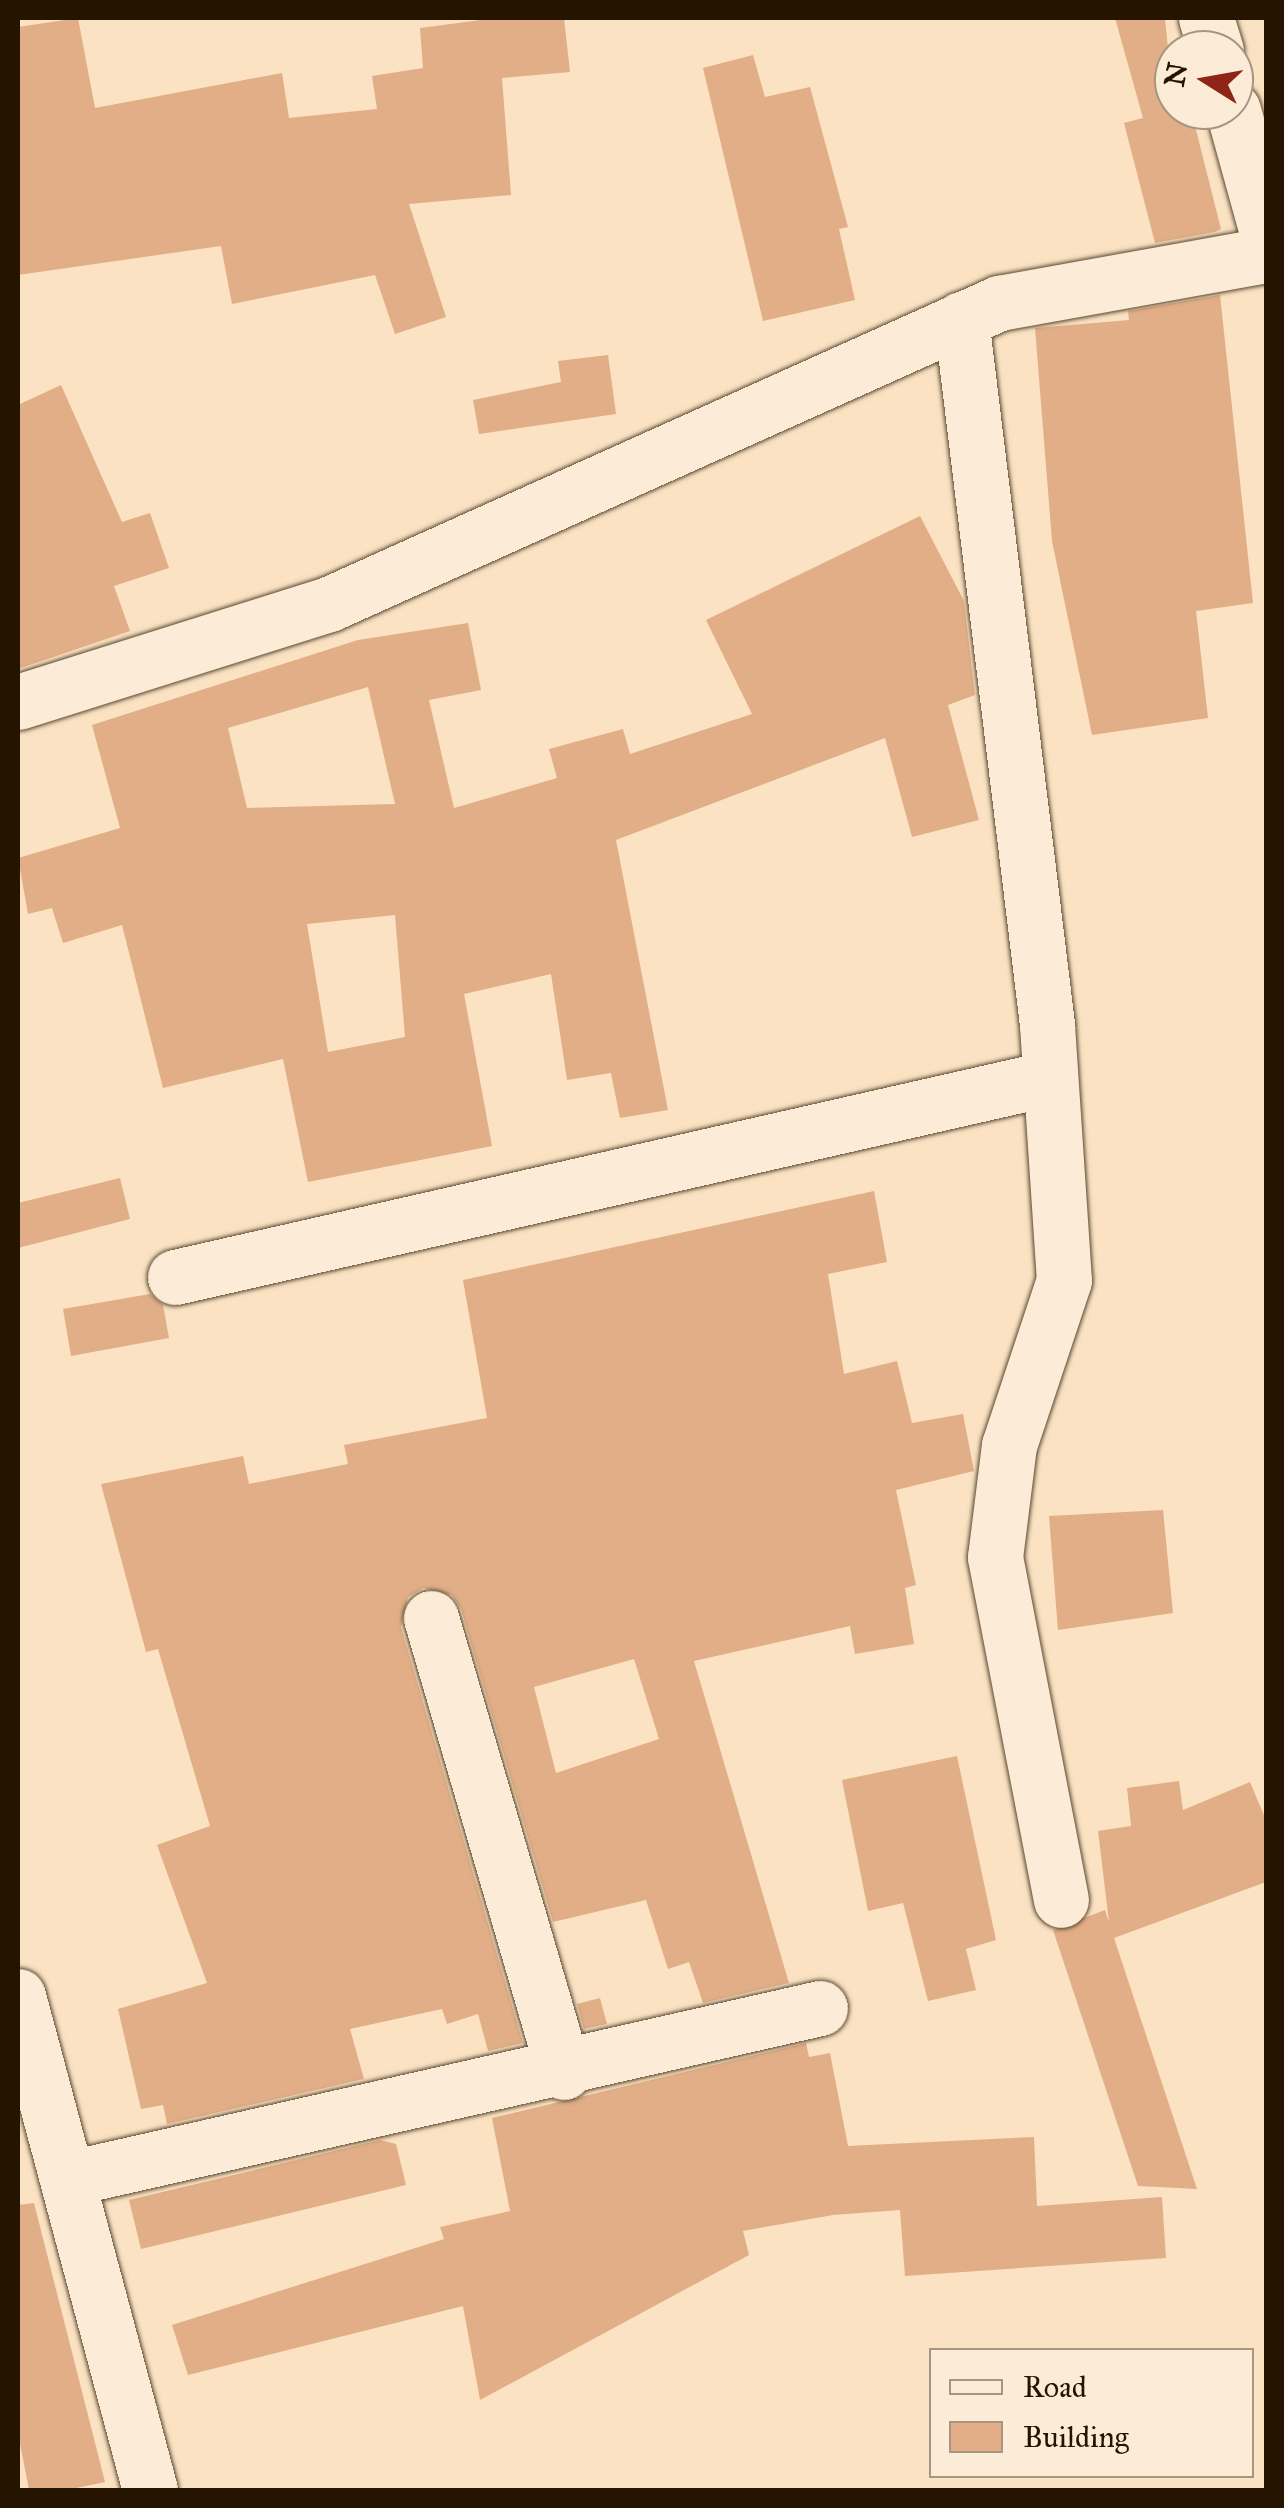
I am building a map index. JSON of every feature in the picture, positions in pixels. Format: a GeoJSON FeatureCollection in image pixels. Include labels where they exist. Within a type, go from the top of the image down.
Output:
{"type":"FeatureCollection","features":[{"type":"Feature","properties":{"kind":"street"},"geometry":{"type":"LineString","coordinates":[[1238,130],[1266,229]]}},
{"type":"Feature","properties":{"kind":"street"},"geometry":{"type":"LineString","coordinates":[[18,702],[329,604],[961,319],[1084,285],[1266,256]]}},
{"type":"Feature","properties":{"kind":"street"},"geometry":{"type":"LineString","coordinates":[[961,319],[1004,641],[1064,1280],[1005,1463],[995,1557],[1061,1900]]}},
{"type":"Feature","properties":{"kind":"street"},"geometry":{"type":"LineString","coordinates":[[175,1277],[1046,1078]]}},
{"type":"Feature","properties":{"kind":"street"},"geometry":{"type":"LineString","coordinates":[[431,1618],[564,2072]]}},
{"type":"Feature","properties":{"kind":"street"},"geometry":{"type":"LineString","coordinates":[[18,1996],[50,2162],[150,2490]]}},
{"type":"Feature","properties":{"kind":"street"},"geometry":{"type":"LineString","coordinates":[[50,2162],[564,2072],[820,2008]]}},
{"type":"Feature","properties":{"kind":"building"},"geometry":{"type":"Polygon","coordinates":[[[78,18],[95,108],[282,73],[289,118],[377,109],[372,76],[423,68],[420,28],[496,18],[564,18],[570,72],[502,78],[511,195],[409,204],[446,317],[395,334],[375,275],[232,304],[221,246],[18,275],[18,27],[78,18]]]}},
{"type":"Feature","properties":{"kind":"building"},"geometry":{"type":"Polygon","coordinates":[[[1115,18],[1165,18],[1166,30],[1154,30],[1154,130],[1196,130],[1221,229],[1155,243],[1124,123],[1143,118],[1115,18]]]}},
{"type":"Feature","properties":{"kind":"building"},"geometry":{"type":"Polygon","coordinates":[[[753,55],[765,97],[810,87],[848,227],[839,229],[855,300],[763,321],[703,68],[753,55]]]}},
{"type":"Feature","properties":{"kind":"building"},"geometry":{"type":"Polygon","coordinates":[[[1220,295],[1253,603],[1196,611],[1208,718],[1092,735],[1052,541],[1035,328],[1129,320],[1128,311],[1220,295]]]}},
{"type":"Feature","properties":{"kind":"building"},"geometry":{"type":"Polygon","coordinates":[[[608,355],[616,414],[479,434],[473,400],[561,382],[558,361],[608,355]]]}},
{"type":"Feature","properties":{"kind":"building"},"geometry":{"type":"Polygon","coordinates":[[[61,385],[122,522],[150,513],[169,568],[114,586],[130,631],[18,669],[18,405],[61,385]]]}},
{"type":"Feature","properties":{"kind":"building"},"geometry":{"type":"Polygon","coordinates":[[[920,516],[964,601],[975,695],[948,705],[979,820],[912,837],[885,738],[616,840],[668,1110],[620,1118],[611,1073],[567,1080],[551,974],[464,994],[492,1146],[308,1182],[283,1059],[163,1088],[122,925],[63,943],[52,908],[28,914],[18,858],[120,828],[92,725],[358,640],[468,623],[481,690],[429,700],[454,808],[557,778],[549,749],[623,729],[630,754],[752,714],[706,620],[920,516]],[[368,687],[228,728],[247,808],[395,804],[368,687]],[[395,915],[307,924],[328,1052],[405,1037],[395,915]]]}},
{"type":"Feature","properties":{"kind":"building"},"geometry":{"type":"Polygon","coordinates":[[[120,1178],[130,1219],[18,1248],[18,1203],[120,1178]]]}},
{"type":"Feature","properties":{"kind":"building"},"geometry":{"type":"Polygon","coordinates":[[[874,1191],[887,1262],[828,1274],[844,1374],[897,1361],[912,1423],[963,1414],[974,1471],[896,1490],[916,1585],[905,1588],[914,1644],[855,1654],[850,1626],[694,1661],[789,1983],[703,2003],[689,1962],[668,1969],[646,1900],[553,1922],[461,1609],[452,1595],[423,1588],[408,1597],[401,1627],[523,2043],[488,2051],[478,2014],[447,2024],[442,2009],[350,2029],[364,2079],[167,2124],[163,2105],[141,2109],[118,2009],[207,1983],[157,1845],[210,1826],[158,1649],[146,1652],[101,1484],[243,1456],[249,1484],[348,1464],[344,1445],[487,1418],[463,1280],[874,1191]],[[634,1659],[534,1687],[556,1773],[659,1739],[634,1659]]]}},
{"type":"Feature","properties":{"kind":"building"},"geometry":{"type":"Polygon","coordinates":[[[150,1294],[163,1305],[169,1338],[71,1356],[63,1309],[150,1294]]]}},
{"type":"Feature","properties":{"kind":"building"},"geometry":{"type":"Polygon","coordinates":[[[1163,1510],[1173,1613],[1058,1630],[1049,1516],[1163,1510]]]}},
{"type":"Feature","properties":{"kind":"building"},"geometry":{"type":"Polygon","coordinates":[[[957,1756],[996,1940],[966,1949],[976,1990],[928,2001],[903,1903],[868,1911],[842,1780],[957,1756]]]}},
{"type":"Feature","properties":{"kind":"building"},"geometry":{"type":"Polygon","coordinates":[[[1179,1781],[1183,1810],[1250,1782],[1266,1820],[1266,1882],[1114,1938],[1197,2189],[1138,2186],[1053,1930],[1105,1910],[1109,1922],[1098,1831],[1131,1826],[1127,1788],[1179,1781]]]}},
{"type":"Feature","properties":{"kind":"building"},"geometry":{"type":"Polygon","coordinates":[[[600,1998],[607,2024],[584,2029],[577,2004],[600,1998]]]}},
{"type":"Feature","properties":{"kind":"building"},"geometry":{"type":"Polygon","coordinates":[[[806,2043],[809,2057],[830,2053],[848,2146],[1034,2137],[1037,2206],[1162,2197],[1166,2258],[905,2276],[900,2210],[833,2215],[743,2231],[749,2255],[480,2400],[463,2306],[188,2375],[172,2325],[444,2239],[440,2227],[510,2211],[492,2118],[806,2043]]]}},
{"type":"Feature","properties":{"kind":"building"},"geometry":{"type":"Polygon","coordinates":[[[380,2140],[396,2144],[406,2185],[141,2249],[129,2200],[380,2140]]]}},
{"type":"Feature","properties":{"kind":"building"},"geometry":{"type":"Polygon","coordinates":[[[34,2203],[105,2482],[67,2490],[29,2490],[18,2433],[18,2205],[34,2203]]]}}]}
